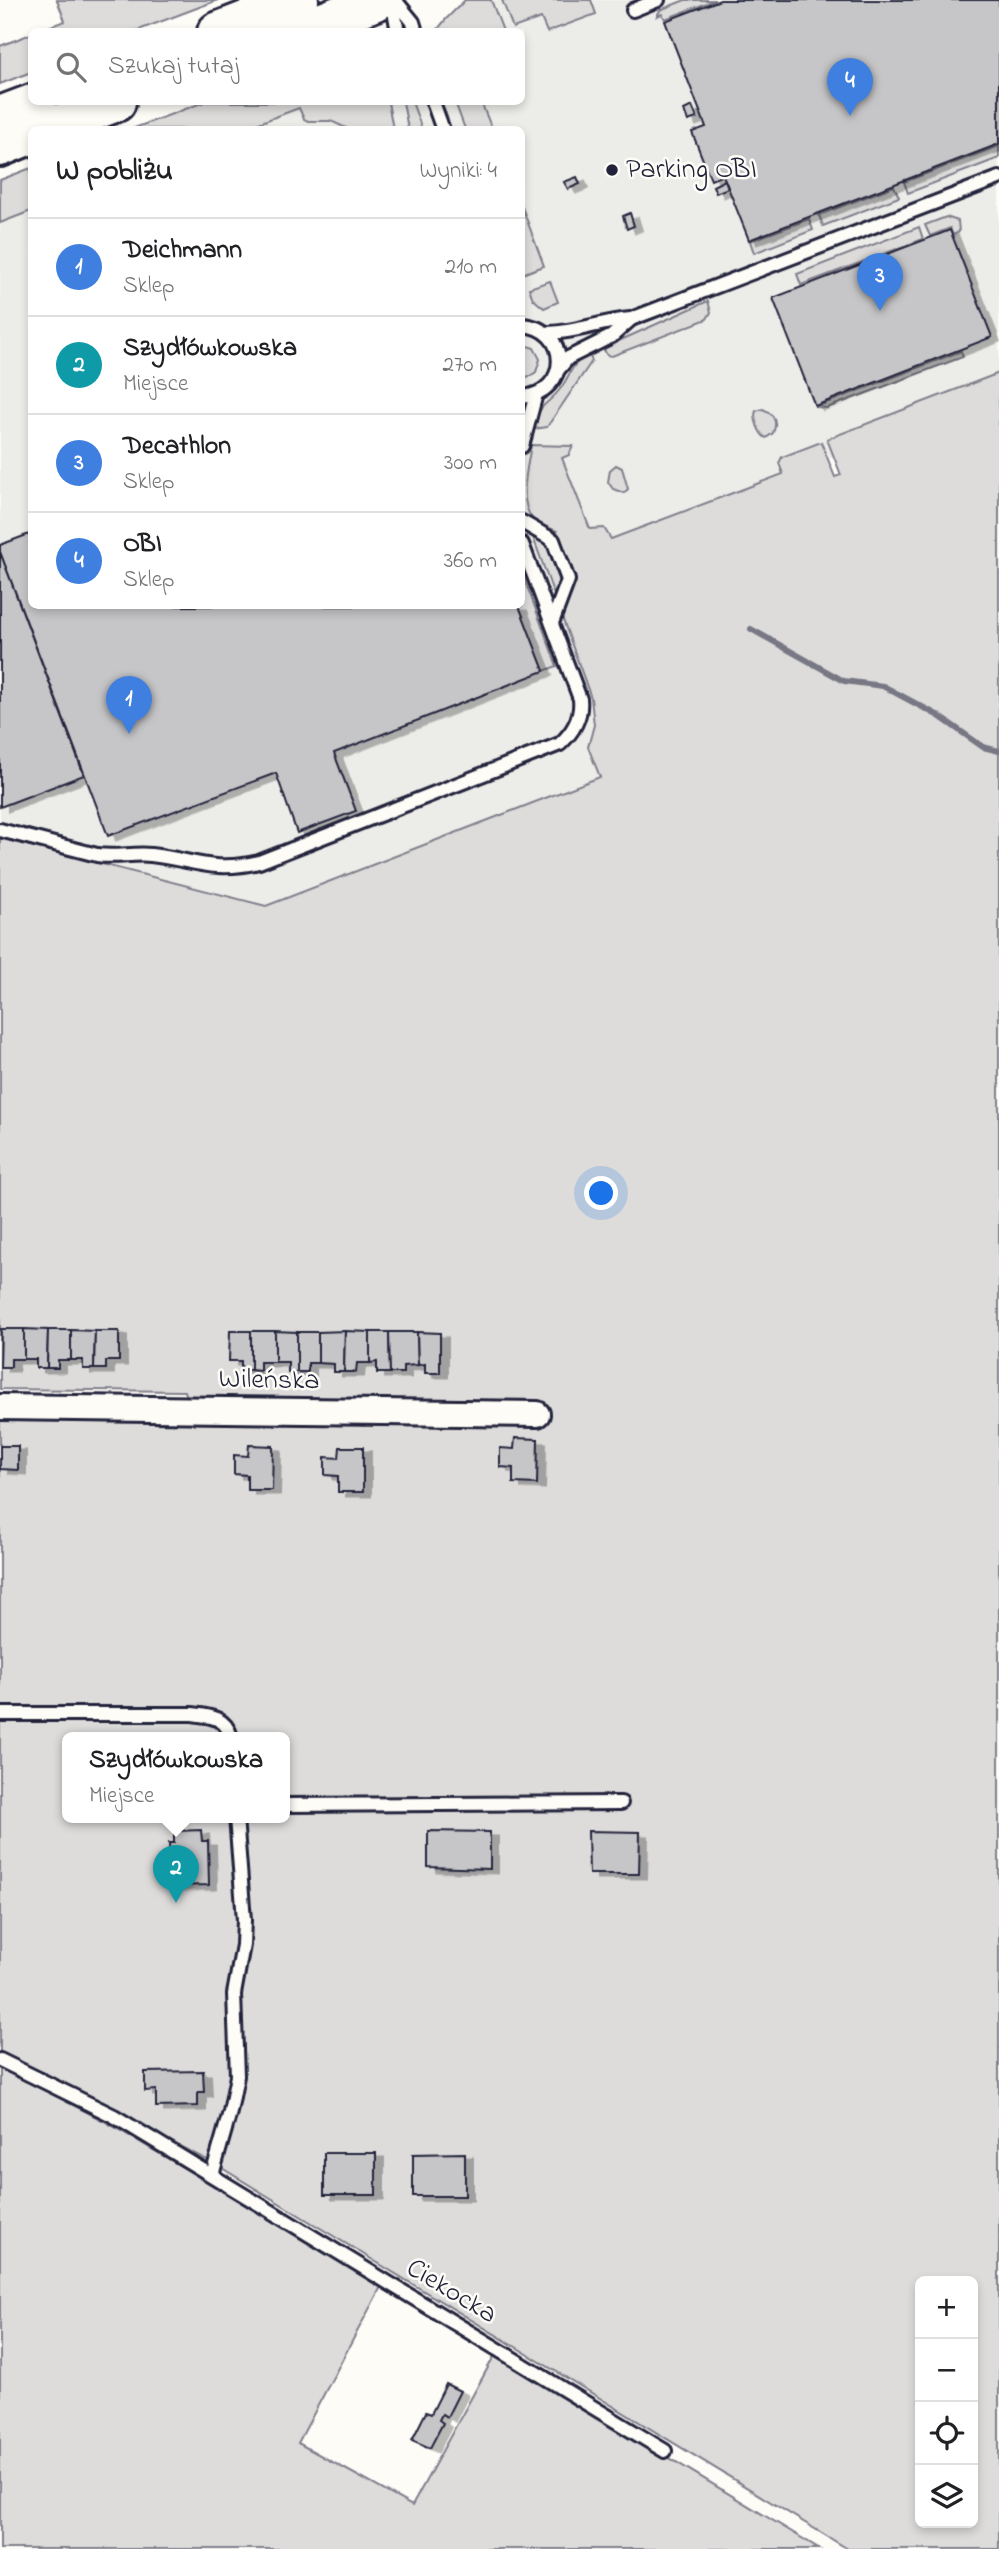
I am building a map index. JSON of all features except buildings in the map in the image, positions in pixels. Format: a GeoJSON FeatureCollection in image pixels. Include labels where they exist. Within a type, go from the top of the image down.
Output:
{"type":"FeatureCollection","features":[{"type":"Feature","properties":{"kind":"main road"},"geometry":{"type":"LineString","coordinates":[[227,28],[299,0]]}},
{"type":"Feature","properties":{"kind":"main road"},"geometry":{"type":"LineString","coordinates":[[308,28],[378,0]]}},
{"type":"Feature","properties":{"kind":"main road"},"geometry":{"type":"LineString","coordinates":[[0,116],[29,105]]}},
{"type":"Feature","properties":{"kind":"main road"},"geometry":{"type":"LineString","coordinates":[[54,126],[108,105]]}},
{"type":"Feature","properties":{"kind":"main road"},"geometry":{"type":"LineString","coordinates":[[0,146],[28,136]]}},
{"type":"Feature","properties":{"kind":"street","name":"Wileńska"},"geometry":{"type":"LineString","coordinates":[[0,1407],[537,1414]]}},
{"type":"Feature","properties":{"kind":"lane"},"geometry":{"type":"LineString","coordinates":[[393,0],[397,28]]}},
{"type":"Feature","properties":{"kind":"lane"},"geometry":{"type":"LineString","coordinates":[[393,0],[413,22],[415,28]]}},
{"type":"Feature","properties":{"kind":"lane"},"geometry":{"type":"LineString","coordinates":[[632,10],[658,0]]}},
{"type":"Feature","properties":{"kind":"lane"},"geometry":{"type":"LineString","coordinates":[[434,105],[442,126]]}},
{"type":"Feature","properties":{"kind":"lane"},"geometry":{"type":"LineString","coordinates":[[526,325],[546,333],[561,333],[606,321],[631,319],[999,178]]}},
{"type":"Feature","properties":{"kind":"lane"},"geometry":{"type":"LineString","coordinates":[[525,396],[536,394],[549,385],[568,358],[612,336],[631,319]]}},
{"type":"Feature","properties":{"kind":"lane"},"geometry":{"type":"LineString","coordinates":[[546,333],[556,348],[559,360],[557,372]]}},
{"type":"Feature","properties":{"kind":"lane"},"geometry":{"type":"LineString","coordinates":[[525,435],[536,394]]}},
{"type":"Feature","properties":{"kind":"lane"},"geometry":{"type":"LineString","coordinates":[[525,524],[553,540],[568,580],[552,624]]}},
{"type":"Feature","properties":{"kind":"lane"},"geometry":{"type":"LineString","coordinates":[[0,830],[102,856],[134,854],[212,867],[237,867],[259,862],[560,744],[571,734],[581,710],[580,699],[525,552]]}},
{"type":"Feature","properties":{"kind":"lane"},"geometry":{"type":"LineString","coordinates":[[0,1714],[192,1714],[211,1716],[221,1721],[229,1732]]}},
{"type":"Feature","properties":{"kind":"lane"},"geometry":{"type":"LineString","coordinates":[[290,1805],[621,1803]]}},
{"type":"Feature","properties":{"kind":"lane"},"geometry":{"type":"LineString","coordinates":[[212,2175],[237,2076],[234,1994],[243,1945],[244,1920],[236,1823]]}},
{"type":"Feature","properties":{"kind":"lane","name":"Ciekocka"},"geometry":{"type":"LineString","coordinates":[[0,2060],[114,2116],[665,2451]]}},
{"type":"Feature","properties":{"kind":"shaded area"},"geometry":{"type":"Polygon","coordinates":[[[57,0],[218,0],[144,28],[45,28],[65,21],[57,0]]]}},
{"type":"Feature","properties":{"kind":"shaded area"},"geometry":{"type":"Polygon","coordinates":[[[465,0],[999,0],[999,394],[611,540],[620,812],[301,937],[0,878],[0,180],[28,169],[28,609],[525,609],[525,126],[140,126],[196,105],[525,105],[525,28],[439,28],[444,19],[451,16],[465,0]]]}},
{"type":"Feature","properties":{"kind":"shaded area"},"geometry":{"type":"Polygon","coordinates":[[[465,0],[491,0],[502,28],[439,28],[465,0]]]}},
{"type":"Feature","properties":{"kind":"shaded area"},"geometry":{"type":"Polygon","coordinates":[[[502,0],[591,0],[596,14],[547,32],[541,18],[513,28],[502,0]]]}},
{"type":"Feature","properties":{"kind":"shaded area"},"geometry":{"type":"Polygon","coordinates":[[[685,0],[715,0],[665,19],[662,14],[657,16],[660,10],[685,0]]]}},
{"type":"Feature","properties":{"kind":"shaded area"},"geometry":{"type":"Polygon","coordinates":[[[28,35],[28,73],[0,84],[0,46],[28,35]]]}},
{"type":"Feature","properties":{"kind":"shaded area"},"geometry":{"type":"Polygon","coordinates":[[[196,105],[389,105],[392,126],[342,126],[331,121],[308,121],[304,119],[299,108],[251,126],[140,126],[196,105]]]}},
{"type":"Feature","properties":{"kind":"shaded area"},"geometry":{"type":"Polygon","coordinates":[[[404,105],[413,105],[421,126],[407,126],[404,105]]]}},
{"type":"Feature","properties":{"kind":"shaded area"},"geometry":{"type":"Polygon","coordinates":[[[456,105],[482,105],[491,126],[464,126],[456,105]]]}},
{"type":"Feature","properties":{"kind":"shaded area"},"geometry":{"type":"Polygon","coordinates":[[[999,146],[999,158],[908,193],[904,182],[999,146]]]}},
{"type":"Feature","properties":{"kind":"shaded area"},"geometry":{"type":"Polygon","coordinates":[[[28,169],[28,212],[0,223],[0,180],[28,169]]]}},
{"type":"Feature","properties":{"kind":"shaded area"},"geometry":{"type":"Polygon","coordinates":[[[894,186],[899,197],[823,226],[819,215],[894,186]]]}},
{"type":"Feature","properties":{"kind":"shaded area"},"geometry":{"type":"Polygon","coordinates":[[[525,215],[544,266],[525,273],[525,215]]]}},
{"type":"Feature","properties":{"kind":"shaded area"},"geometry":{"type":"Polygon","coordinates":[[[946,217],[958,221],[959,232],[953,235],[950,228],[930,236],[925,225],[946,217]]]}},
{"type":"Feature","properties":{"kind":"shaded area"},"geometry":{"type":"Polygon","coordinates":[[[809,219],[813,230],[754,253],[750,241],[809,219]]]}},
{"type":"Feature","properties":{"kind":"shaded area"},"geometry":{"type":"Polygon","coordinates":[[[919,227],[923,239],[801,285],[797,274],[919,227]]]}},
{"type":"Feature","properties":{"kind":"shaded area"},"geometry":{"type":"Polygon","coordinates":[[[550,281],[558,302],[544,308],[533,299],[529,288],[550,281]]]}},
{"type":"Feature","properties":{"kind":"shaded area"},"geometry":{"type":"Polygon","coordinates":[[[708,301],[711,312],[707,319],[612,356],[607,355],[603,348],[708,301]]]}},
{"type":"Feature","properties":{"kind":"shaded area"},"geometry":{"type":"Polygon","coordinates":[[[525,345],[534,348],[540,359],[536,372],[525,377],[525,345]]]}},
{"type":"Feature","properties":{"kind":"shaded area"},"geometry":{"type":"Polygon","coordinates":[[[961,351],[963,357],[827,408],[816,407],[961,351]]]}},
{"type":"Feature","properties":{"kind":"shaded area"},"geometry":{"type":"Polygon","coordinates":[[[589,354],[592,361],[547,427],[534,429],[538,413],[561,388],[574,366],[589,354]]]}},
{"type":"Feature","properties":{"kind":"shaded area"},"geometry":{"type":"Polygon","coordinates":[[[999,373],[999,2549],[848,2549],[215,2164],[0,2056],[0,1417],[194,1420],[185,1391],[0,1389],[0,838],[266,906],[600,777],[588,747],[594,725],[591,698],[562,617],[576,581],[557,531],[536,522],[526,506],[525,485],[531,445],[573,446],[569,455],[562,458],[590,529],[604,528],[611,539],[783,474],[779,463],[782,457],[821,442],[835,477],[841,475],[827,439],[999,373]]]}},
{"type":"Feature","properties":{"kind":"shaded area"},"geometry":{"type":"Polygon","coordinates":[[[763,409],[770,413],[775,422],[773,433],[766,438],[759,430],[755,418],[756,411],[763,409]]]}},
{"type":"Feature","properties":{"kind":"shaded area"},"geometry":{"type":"Polygon","coordinates":[[[616,465],[622,468],[628,489],[624,493],[613,489],[608,482],[610,470],[616,465]]]}},
{"type":"Feature","properties":{"kind":"shaded area"},"geometry":{"type":"Polygon","coordinates":[[[535,535],[548,546],[559,570],[557,596],[554,595],[533,537],[535,535]]]}},
{"type":"Feature","properties":{"kind":"shaded area"},"geometry":{"type":"Polygon","coordinates":[[[525,581],[557,666],[544,671],[520,609],[525,609],[525,581]]]}},
{"type":"Feature","properties":{"kind":"shaded area"},"geometry":{"type":"Polygon","coordinates":[[[0,2067],[104,2121],[382,2285],[298,2443],[412,2506],[496,2353],[820,2549],[0,2549],[0,2067]]]}},
{"type":"Feature","properties":{"kind":"waterway"},"geometry":{"type":"LineString","coordinates":[[751,629],[844,681],[883,686],[939,716],[983,747],[999,751]]}},
{"type":"Feature","properties":{"kind":"place","name":"OBI"},"geometry":{"type":"Point","coordinates":[850,116]}},
{"type":"Feature","properties":{"kind":"place","name":"Parking OBI"},"geometry":{"type":"Point","coordinates":[612,170]}},
{"type":"Feature","properties":{"kind":"place","name":"Decathlon"},"geometry":{"type":"Point","coordinates":[880,311]}},
{"type":"Feature","properties":{"kind":"place","name":"Deichmann"},"geometry":{"type":"Point","coordinates":[129,734]}},
{"type":"Feature","properties":{"kind":"place","name":"Szydłówkowska"},"geometry":{"type":"Point","coordinates":[176,1903]}}]}
